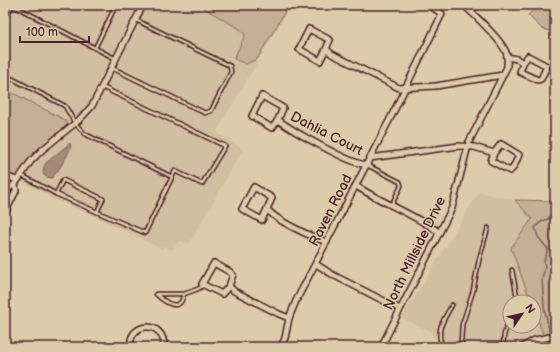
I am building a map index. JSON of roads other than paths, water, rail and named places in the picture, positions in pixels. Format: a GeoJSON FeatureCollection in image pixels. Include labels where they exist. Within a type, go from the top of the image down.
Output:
{"type":"FeatureCollection","features":[{"type":"Feature","properties":{"kind":"street"},"geometry":{"type":"LineString","coordinates":[[5,197],[9,188],[16,182],[31,161],[89,110],[117,59],[143,5]]}},
{"type":"Feature","properties":{"kind":"street","name":"Raven Road"},"geometry":{"type":"LineString","coordinates":[[283,346],[289,318],[296,301],[367,165],[442,14],[430,5]]}},
{"type":"Feature","properties":{"kind":"street"},"geometry":{"type":"LineString","coordinates":[[464,5],[500,44],[507,57],[523,63]]}},
{"type":"Feature","properties":{"kind":"street"},"geometry":{"type":"LineString","coordinates":[[471,11],[477,5]]}},
{"type":"Feature","properties":{"kind":"street"},"geometry":{"type":"LineString","coordinates":[[309,29],[330,40],[326,49],[320,61],[299,49],[309,29]]}},
{"type":"Feature","properties":{"kind":"street"},"geometry":{"type":"LineString","coordinates":[[326,49],[335,56],[396,87],[405,89],[503,76]]}},
{"type":"Feature","properties":{"kind":"street"},"geometry":{"type":"LineString","coordinates":[[528,56],[547,66],[541,79],[538,80],[520,72],[523,63],[528,56]]}},
{"type":"Feature","properties":{"kind":"street","name":"North Millside Drive"},"geometry":{"type":"LineString","coordinates":[[381,347],[453,204],[467,146],[503,76],[507,67],[507,57]]}},
{"type":"Feature","properties":{"kind":"street","name":"Dahlia Court"},"geometry":{"type":"LineString","coordinates":[[262,96],[283,108],[278,120],[272,128],[252,116],[262,96]]}},
{"type":"Feature","properties":{"kind":"street","name":"Dahlia Court"},"geometry":{"type":"LineString","coordinates":[[278,120],[342,156],[367,165]]}},
{"type":"Feature","properties":{"kind":"street"},"geometry":{"type":"LineString","coordinates":[[501,144],[519,155],[510,171],[491,161],[494,153],[501,144]]}},
{"type":"Feature","properties":{"kind":"street"},"geometry":{"type":"LineString","coordinates":[[370,158],[467,146],[494,153]]}},
{"type":"Feature","properties":{"kind":"street"},"geometry":{"type":"LineString","coordinates":[[5,176],[16,182]]}},
{"type":"Feature","properties":{"kind":"street"},"geometry":{"type":"LineString","coordinates":[[5,213],[16,191],[16,182]]}},
{"type":"Feature","properties":{"kind":"street"},"geometry":{"type":"LineString","coordinates":[[356,186],[440,232]]}},
{"type":"Feature","properties":{"kind":"street"},"geometry":{"type":"LineString","coordinates":[[254,187],[272,198],[267,209],[262,220],[242,209],[254,187]]}},
{"type":"Feature","properties":{"kind":"street"},"geometry":{"type":"LineString","coordinates":[[267,209],[275,217],[319,240],[327,242]]}},
{"type":"Feature","properties":{"kind":"street"},"geometry":{"type":"LineString","coordinates":[[214,263],[233,275],[228,286],[222,294],[202,284],[214,263]]}},
{"type":"Feature","properties":{"kind":"street"},"geometry":{"type":"LineString","coordinates":[[316,264],[333,276],[400,309]]}},
{"type":"Feature","properties":{"kind":"street"},"geometry":{"type":"LineString","coordinates":[[228,286],[238,293],[289,318]]}},
{"type":"Feature","properties":{"kind":"street"},"geometry":{"type":"LineString","coordinates":[[131,347],[131,339],[134,334],[139,329],[148,327],[156,329],[160,333],[165,347]]}},
{"type":"Feature","properties":{"kind":"street"},"geometry":{"type":"LineString","coordinates":[[522,347],[535,340],[555,336]]}},
{"type":"Feature","properties":{"kind":"lane"},"geometry":{"type":"LineString","coordinates":[[95,48],[116,5]]}},
{"type":"Feature","properties":{"kind":"lane"},"geometry":{"type":"LineString","coordinates":[[5,20],[13,6],[117,59]]}},
{"type":"Feature","properties":{"kind":"lane"},"geometry":{"type":"LineString","coordinates":[[112,68],[205,113],[211,111],[231,72],[230,66],[136,20]]}},
{"type":"Feature","properties":{"kind":"lane"},"geometry":{"type":"LineString","coordinates":[[5,75],[66,106],[76,123],[85,134],[172,177]]}},
{"type":"Feature","properties":{"kind":"lane"},"geometry":{"type":"LineString","coordinates":[[20,175],[56,194],[145,233],[175,171],[202,184],[225,146],[102,87]]}},
{"type":"Feature","properties":{"kind":"lane"},"geometry":{"type":"LineString","coordinates":[[367,165],[400,182],[401,186],[391,206]]}},
{"type":"Feature","properties":{"kind":"lane"},"geometry":{"type":"LineString","coordinates":[[56,194],[63,180],[103,199],[97,212]]}},
{"type":"Feature","properties":{"kind":"lane"},"geometry":{"type":"LineString","coordinates":[[462,347],[462,325],[473,291],[479,260],[488,228]]}},
{"type":"Feature","properties":{"kind":"lane"},"geometry":{"type":"LineString","coordinates":[[512,270],[516,294]]}},
{"type":"Feature","properties":{"kind":"lane"},"geometry":{"type":"LineString","coordinates":[[184,294],[181,302],[172,305],[156,294],[184,294],[204,285]]}},
{"type":"Feature","properties":{"kind":"lane"},"geometry":{"type":"LineString","coordinates":[[442,347],[439,331],[452,305]]}},
{"type":"Feature","properties":{"kind":"lane"},"geometry":{"type":"LineString","coordinates":[[503,347],[504,334]]}},
{"type":"Feature","properties":{"kind":"waterway"},"geometry":{"type":"LineString","coordinates":[[550,335],[544,306],[542,280],[545,267],[544,261],[548,249],[538,237],[535,228],[539,223],[555,214]]}},
{"type":"Feature","properties":{"kind":"waterway"},"geometry":{"type":"LineString","coordinates":[[550,339],[552,347]]}}]}
